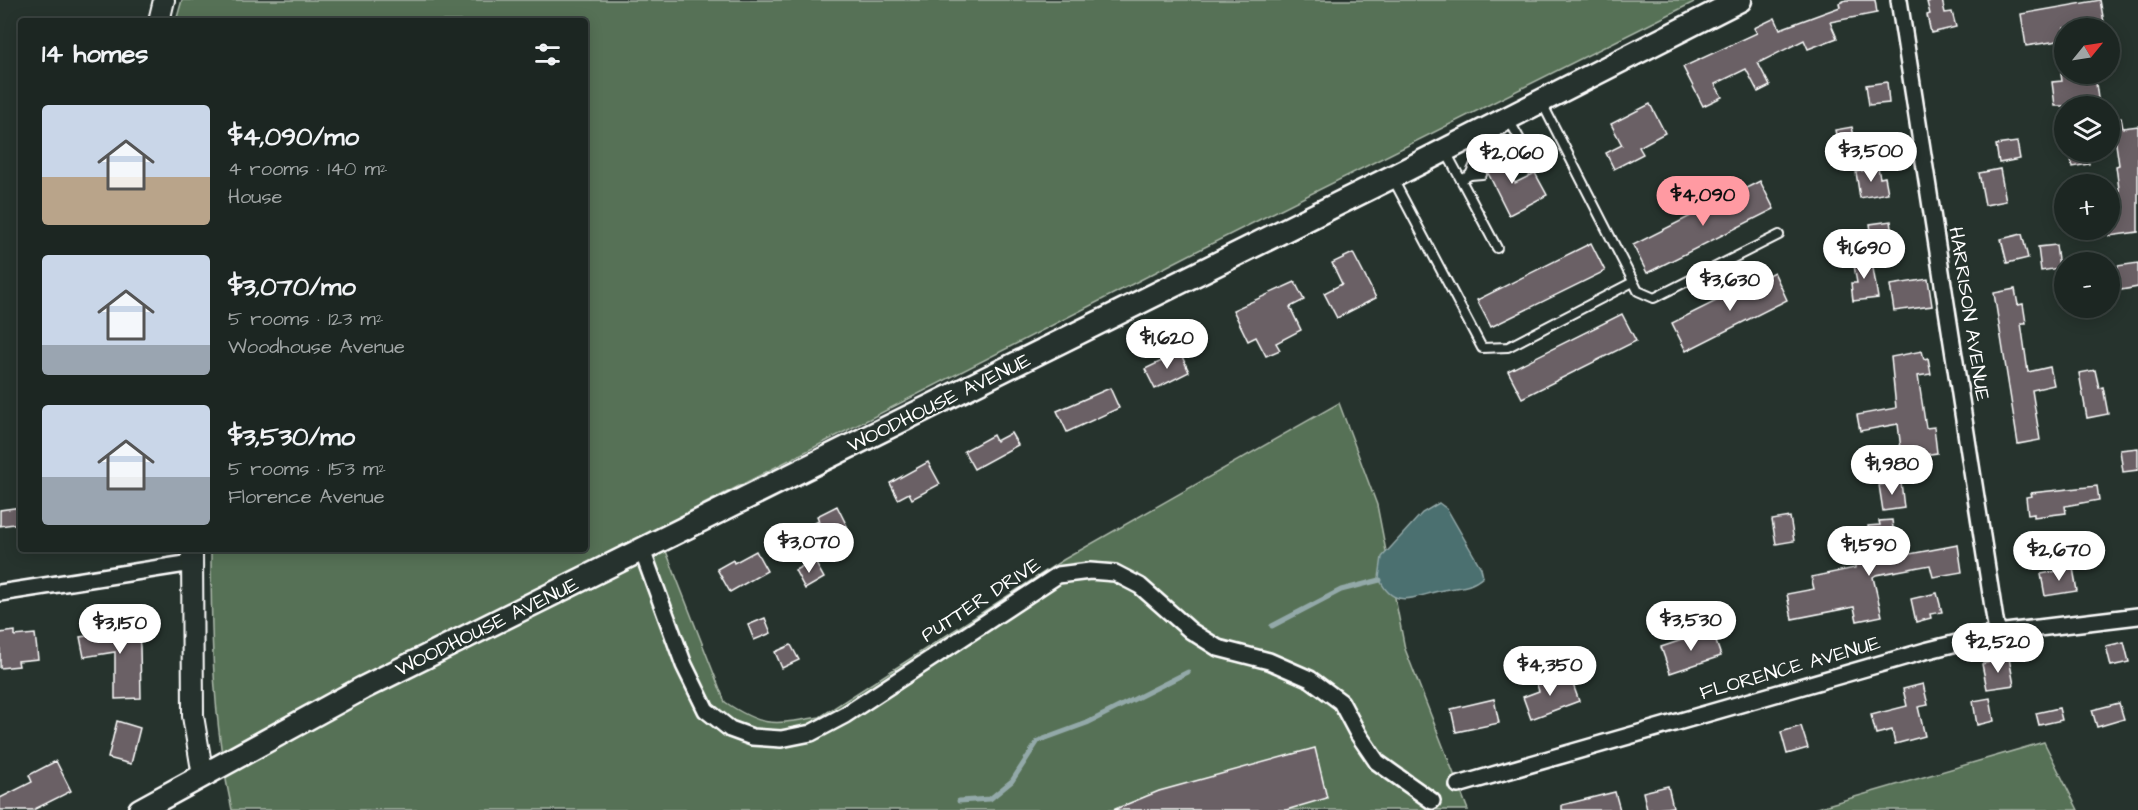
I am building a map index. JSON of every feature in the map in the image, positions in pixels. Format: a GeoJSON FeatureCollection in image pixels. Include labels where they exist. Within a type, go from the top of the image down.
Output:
{"type":"FeatureCollection","features":[{"type":"Feature","properties":{"kind":"main road","name":"WOODHOUSE AVENUE"},"geometry":{"type":"LineString","coordinates":[[140,810],[363,688],[1445,151],[1740,0]]}},
{"type":"Feature","properties":{"kind":"street"},"geometry":{"type":"LineString","coordinates":[[160,18],[164,0]]}},
{"type":"Feature","properties":{"kind":"street","name":"HARRISON AVENUE"},"geometry":{"type":"LineString","coordinates":[[1899,0],[1997,633]]}},
{"type":"Feature","properties":{"kind":"street","name":"PUTTER DRIVE"},"geometry":{"type":"LineString","coordinates":[[642,550],[684,665],[706,710],[730,729],[752,737],[781,739],[811,733],[845,715],[1058,575],[1090,571],[1115,573],[1140,586],[1191,630],[1218,648],[1269,661],[1310,679],[1341,702],[1358,734],[1377,762],[1432,801]]}},
{"type":"Feature","properties":{"kind":"street"},"geometry":{"type":"LineString","coordinates":[[0,593],[192,556],[193,716],[203,776]]}},
{"type":"Feature","properties":{"kind":"street","name":"FLORENCE AVENUE"},"geometry":{"type":"LineString","coordinates":[[1458,785],[1924,651],[1997,633],[2138,616]]}},
{"type":"Feature","properties":{"kind":"lane"},"geometry":{"type":"LineString","coordinates":[[1541,102],[1638,291],[1654,298],[1779,236]]}},
{"type":"Feature","properties":{"kind":"lane"},"geometry":{"type":"LineString","coordinates":[[1503,163],[1509,152],[1523,145],[1509,118]]}},
{"type":"Feature","properties":{"kind":"lane"},"geometry":{"type":"LineString","coordinates":[[1497,150],[1509,152]]}},
{"type":"Feature","properties":{"kind":"lane"},"geometry":{"type":"LineString","coordinates":[[1445,151],[1497,248]]}},
{"type":"Feature","properties":{"kind":"lane"},"geometry":{"type":"LineString","coordinates":[[1470,175],[1476,162]]}},
{"type":"Feature","properties":{"kind":"lane"},"geometry":{"type":"LineString","coordinates":[[1461,180],[1470,175],[1482,174]]}},
{"type":"Feature","properties":{"kind":"lane"},"geometry":{"type":"LineString","coordinates":[[1392,177],[1482,348],[1508,347],[1633,282]]}},
{"type":"Feature","properties":{"kind":"green space"},"geometry":{"type":"Polygon","coordinates":[[[182,0],[1698,0],[1191,254],[657,528],[725,702],[750,717],[771,722],[820,717],[1063,560],[1339,403],[1377,505],[1405,649],[1468,810],[232,810],[221,745],[214,680],[211,552],[588,552],[588,18],[177,18],[182,0]]]}},
{"type":"Feature","properties":{"kind":"green space"},"geometry":{"type":"Polygon","coordinates":[[[2044,742],[2078,810],[1810,810],[2044,742]]]}},
{"type":"Feature","properties":{"kind":"water"},"geometry":{"type":"Polygon","coordinates":[[[1439,503],[1447,509],[1481,568],[1483,577],[1467,586],[1412,598],[1397,598],[1385,588],[1379,578],[1382,557],[1422,513],[1439,503]]]}},
{"type":"Feature","properties":{"kind":"building"},"geometry":{"type":"Polygon","coordinates":[[[1846,0],[1875,0],[1877,13],[1830,22],[1837,38],[1808,49],[1804,40],[1758,63],[1770,86],[1758,92],[1746,69],[1715,84],[1722,97],[1703,106],[1683,67],[1757,33],[1754,28],[1775,18],[1780,29],[1840,7],[1839,3],[1846,0]]]}},
{"type":"Feature","properties":{"kind":"building"},"geometry":{"type":"Polygon","coordinates":[[[1942,0],[1945,13],[1952,12],[1956,27],[1931,33],[1927,2],[1942,0]]]}},
{"type":"Feature","properties":{"kind":"building"},"geometry":{"type":"Polygon","coordinates":[[[2100,0],[2103,18],[2054,18],[2054,42],[2026,46],[2021,14],[2100,0]]]}},
{"type":"Feature","properties":{"kind":"building"},"geometry":{"type":"Polygon","coordinates":[[[1887,82],[1889,103],[1869,105],[1866,85],[1887,82]]]}},
{"type":"Feature","properties":{"kind":"building"},"geometry":{"type":"Polygon","coordinates":[[[2052,82],[2054,84],[2096,84],[2098,96],[2054,96],[2054,98],[2052,82]]]}},
{"type":"Feature","properties":{"kind":"building"},"geometry":{"type":"Polygon","coordinates":[[[1650,104],[1665,133],[1639,147],[1643,154],[1614,169],[1606,153],[1622,145],[1611,124],[1650,104]]]}},
{"type":"Feature","properties":{"kind":"building"},"geometry":{"type":"Polygon","coordinates":[[[2120,118],[2123,128],[2138,126],[2138,232],[2120,234],[2120,174],[2117,174],[2116,166],[2120,162],[2120,118]]]}},
{"type":"Feature","properties":{"kind":"building"},"geometry":{"type":"Polygon","coordinates":[[[1852,127],[1857,150],[1840,154],[1835,130],[1852,127]]]}},
{"type":"Feature","properties":{"kind":"building"},"geometry":{"type":"Polygon","coordinates":[[[2017,142],[2020,159],[1999,163],[1996,145],[2017,142]]]}},
{"type":"Feature","properties":{"kind":"building"},"geometry":{"type":"Polygon","coordinates":[[[1491,150],[1494,155],[1500,157],[1498,167],[1506,168],[1515,183],[1535,173],[1547,195],[1509,215],[1487,171],[1480,168],[1482,162],[1479,157],[1491,150]]]}},
{"type":"Feature","properties":{"kind":"building"},"geometry":{"type":"Polygon","coordinates":[[[2071,162],[2089,162],[2089,164],[2072,167],[2071,162]]]}},
{"type":"Feature","properties":{"kind":"building"},"geometry":{"type":"Polygon","coordinates":[[[1878,168],[1880,178],[1885,177],[1888,193],[1860,198],[1856,172],[1878,168]]]}},
{"type":"Feature","properties":{"kind":"building"},"geometry":{"type":"Polygon","coordinates":[[[2000,169],[2006,201],[1985,205],[1979,173],[2000,169]]]}},
{"type":"Feature","properties":{"kind":"building"},"geometry":{"type":"Polygon","coordinates":[[[1760,181],[1774,209],[1647,273],[1633,245],[1760,181]]]}},
{"type":"Feature","properties":{"kind":"building"},"geometry":{"type":"Polygon","coordinates":[[[1891,221],[1895,249],[1874,252],[1870,224],[1891,221]]]}},
{"type":"Feature","properties":{"kind":"building"},"geometry":{"type":"Polygon","coordinates":[[[2022,234],[2028,258],[2007,263],[2001,239],[2022,234]]]}},
{"type":"Feature","properties":{"kind":"building"},"geometry":{"type":"Polygon","coordinates":[[[1591,243],[1605,271],[1491,327],[1477,300],[1591,243]]]}},
{"type":"Feature","properties":{"kind":"building"},"geometry":{"type":"Polygon","coordinates":[[[2056,245],[2054,269],[2041,271],[2038,247],[2056,245]]]}},
{"type":"Feature","properties":{"kind":"building"},"geometry":{"type":"Polygon","coordinates":[[[1353,253],[1376,298],[1337,318],[1324,293],[1342,284],[1332,263],[1353,253]]]}},
{"type":"Feature","properties":{"kind":"building"},"geometry":{"type":"Polygon","coordinates":[[[1871,256],[1878,298],[1853,301],[1851,283],[1857,283],[1853,259],[1871,256]]]}},
{"type":"Feature","properties":{"kind":"building"},"geometry":{"type":"Polygon","coordinates":[[[2138,263],[2138,287],[2120,290],[2120,266],[2138,263]]]}},
{"type":"Feature","properties":{"kind":"building"},"geometry":{"type":"Polygon","coordinates":[[[1774,272],[1787,300],[1686,351],[1672,323],[1774,272]]]}},
{"type":"Feature","properties":{"kind":"building"},"geometry":{"type":"Polygon","coordinates":[[[1928,279],[1932,306],[1894,311],[1890,285],[1928,279]]]}},
{"type":"Feature","properties":{"kind":"building"},"geometry":{"type":"Polygon","coordinates":[[[1295,282],[1304,300],[1290,307],[1301,330],[1276,343],[1280,350],[1266,356],[1256,337],[1248,341],[1233,310],[1295,282]]]}},
{"type":"Feature","properties":{"kind":"building"},"geometry":{"type":"Polygon","coordinates":[[[2015,289],[2018,305],[2023,304],[2026,323],[2021,323],[2028,372],[2050,367],[2054,385],[2032,390],[2040,440],[2018,444],[1994,293],[2015,289]]]}},
{"type":"Feature","properties":{"kind":"building"},"geometry":{"type":"Polygon","coordinates":[[[1622,314],[1636,341],[1522,398],[1508,371],[1622,314]]]}},
{"type":"Feature","properties":{"kind":"building"},"geometry":{"type":"Polygon","coordinates":[[[1922,351],[1924,359],[1928,358],[1931,374],[1918,376],[1926,428],[1934,427],[1937,453],[1902,458],[1898,424],[1860,431],[1857,415],[1896,408],[1891,357],[1922,351]]]}},
{"type":"Feature","properties":{"kind":"building"},"geometry":{"type":"Polygon","coordinates":[[[1180,352],[1189,372],[1155,389],[1145,369],[1180,352]]]}},
{"type":"Feature","properties":{"kind":"building"},"geometry":{"type":"Polygon","coordinates":[[[2095,370],[2099,388],[2103,387],[2108,414],[2087,418],[2079,373],[2095,370]]]}},
{"type":"Feature","properties":{"kind":"building"},"geometry":{"type":"Polygon","coordinates":[[[1110,388],[1119,408],[1067,432],[1057,411],[1110,388]]]}},
{"type":"Feature","properties":{"kind":"building"},"geometry":{"type":"Polygon","coordinates":[[[1011,433],[1018,445],[974,469],[964,451],[993,435],[996,441],[1011,433]]]}},
{"type":"Feature","properties":{"kind":"building"},"geometry":{"type":"Polygon","coordinates":[[[2138,448],[2138,470],[2123,472],[2120,450],[2138,448]]]}},
{"type":"Feature","properties":{"kind":"building"},"geometry":{"type":"Polygon","coordinates":[[[928,462],[940,484],[912,499],[909,493],[898,499],[890,483],[928,462]]]}},
{"type":"Feature","properties":{"kind":"building"},"geometry":{"type":"Polygon","coordinates":[[[1901,482],[1904,508],[1883,511],[1879,485],[1901,482]]]}},
{"type":"Feature","properties":{"kind":"building"},"geometry":{"type":"Polygon","coordinates":[[[2097,486],[2099,500],[2065,506],[2066,513],[2034,517],[2034,514],[2028,515],[2026,497],[2032,496],[2031,493],[2097,486]]]}},
{"type":"Feature","properties":{"kind":"building"},"geometry":{"type":"Polygon","coordinates":[[[837,506],[848,528],[827,537],[830,544],[817,550],[806,527],[819,521],[817,516],[837,506]]]}},
{"type":"Feature","properties":{"kind":"building"},"geometry":{"type":"Polygon","coordinates":[[[18,507],[18,523],[0,526],[0,510],[18,507]]]}},
{"type":"Feature","properties":{"kind":"building"},"geometry":{"type":"Polygon","coordinates":[[[1790,517],[1794,541],[1776,544],[1772,520],[1790,517]]]}},
{"type":"Feature","properties":{"kind":"building"},"geometry":{"type":"Polygon","coordinates":[[[1892,520],[1896,552],[1909,550],[1910,554],[1958,545],[1962,572],[1933,577],[1930,565],[1876,575],[1873,577],[1882,616],[1857,621],[1854,607],[1792,619],[1787,594],[1814,589],[1811,577],[1855,568],[1855,564],[1873,560],[1868,526],[1880,525],[1879,521],[1892,520]]]}},
{"type":"Feature","properties":{"kind":"building"},"geometry":{"type":"Polygon","coordinates":[[[756,551],[767,571],[730,592],[717,569],[756,551]]]}},
{"type":"Feature","properties":{"kind":"building"},"geometry":{"type":"Polygon","coordinates":[[[814,560],[824,578],[805,589],[795,570],[814,560]]]}},
{"type":"Feature","properties":{"kind":"building"},"geometry":{"type":"Polygon","coordinates":[[[2073,568],[2077,591],[2045,596],[2041,574],[2073,568]]]}},
{"type":"Feature","properties":{"kind":"building"},"geometry":{"type":"Polygon","coordinates":[[[1937,593],[1942,612],[1930,614],[1931,618],[1916,622],[1911,599],[1937,593]]]}},
{"type":"Feature","properties":{"kind":"building"},"geometry":{"type":"Polygon","coordinates":[[[137,618],[141,698],[115,699],[115,652],[84,657],[80,637],[107,633],[106,621],[137,618]]]}},
{"type":"Feature","properties":{"kind":"building"},"geometry":{"type":"Polygon","coordinates":[[[765,618],[771,633],[754,640],[748,625],[765,618]]]}},
{"type":"Feature","properties":{"kind":"building"},"geometry":{"type":"Polygon","coordinates":[[[1712,630],[1721,656],[1670,673],[1661,647],[1712,630]]]}},
{"type":"Feature","properties":{"kind":"building"},"geometry":{"type":"Polygon","coordinates":[[[15,631],[15,636],[35,634],[38,659],[18,661],[19,666],[0,668],[0,633],[15,631]]]}},
{"type":"Feature","properties":{"kind":"building"},"geometry":{"type":"Polygon","coordinates":[[[2124,642],[2129,662],[2111,666],[2106,646],[2124,642]]]}},
{"type":"Feature","properties":{"kind":"building"},"geometry":{"type":"Polygon","coordinates":[[[791,645],[799,660],[782,668],[775,652],[791,645]]]}},
{"type":"Feature","properties":{"kind":"building"},"geometry":{"type":"Polygon","coordinates":[[[2009,658],[2014,685],[1987,689],[1982,664],[2009,658]]]}},
{"type":"Feature","properties":{"kind":"building"},"geometry":{"type":"Polygon","coordinates":[[[1548,674],[1552,686],[1571,679],[1579,701],[1531,719],[1523,697],[1539,691],[1535,679],[1548,674]]]}},
{"type":"Feature","properties":{"kind":"building"},"geometry":{"type":"Polygon","coordinates":[[[1923,684],[1928,705],[1918,707],[1925,736],[1895,744],[1892,730],[1876,734],[1871,715],[1907,706],[1903,689],[1923,684]]]}},
{"type":"Feature","properties":{"kind":"building"},"geometry":{"type":"Polygon","coordinates":[[[1990,698],[1994,721],[1977,725],[1973,701],[1990,698]]]}},
{"type":"Feature","properties":{"kind":"building"},"geometry":{"type":"Polygon","coordinates":[[[1494,699],[1499,723],[1456,732],[1451,709],[1494,699]]]}},
{"type":"Feature","properties":{"kind":"building"},"geometry":{"type":"Polygon","coordinates":[[[2119,703],[2124,719],[2097,727],[2092,710],[2119,703]]]}},
{"type":"Feature","properties":{"kind":"building"},"geometry":{"type":"Polygon","coordinates":[[[2059,708],[2062,720],[2039,725],[2036,713],[2059,708]]]}},
{"type":"Feature","properties":{"kind":"building"},"geometry":{"type":"Polygon","coordinates":[[[117,721],[140,728],[131,764],[108,758],[117,721]]]}},
{"type":"Feature","properties":{"kind":"building"},"geometry":{"type":"Polygon","coordinates":[[[1801,726],[1808,748],[1787,754],[1781,732],[1801,726]]]}},
{"type":"Feature","properties":{"kind":"building"},"geometry":{"type":"Polygon","coordinates":[[[1315,748],[1327,798],[1286,810],[1113,810],[1159,791],[1315,748]]]}},
{"type":"Feature","properties":{"kind":"building"},"geometry":{"type":"Polygon","coordinates":[[[56,761],[71,791],[33,810],[0,810],[0,798],[32,782],[29,775],[56,761]]]}},
{"type":"Feature","properties":{"kind":"building"},"geometry":{"type":"Polygon","coordinates":[[[1668,786],[1673,807],[1647,810],[1643,792],[1668,786]]]}},
{"type":"Feature","properties":{"kind":"building"},"geometry":{"type":"Polygon","coordinates":[[[1615,792],[1620,810],[1562,810],[1562,805],[1615,792]]]}},
{"type":"Feature","properties":{"kind":"waterway"},"geometry":{"type":"LineString","coordinates":[[1272,626],[1341,590],[1380,580]]}},
{"type":"Feature","properties":{"kind":"waterway"},"geometry":{"type":"LineString","coordinates":[[959,801],[990,799],[1012,781],[1038,741],[1087,723],[1188,672]]}}]}
